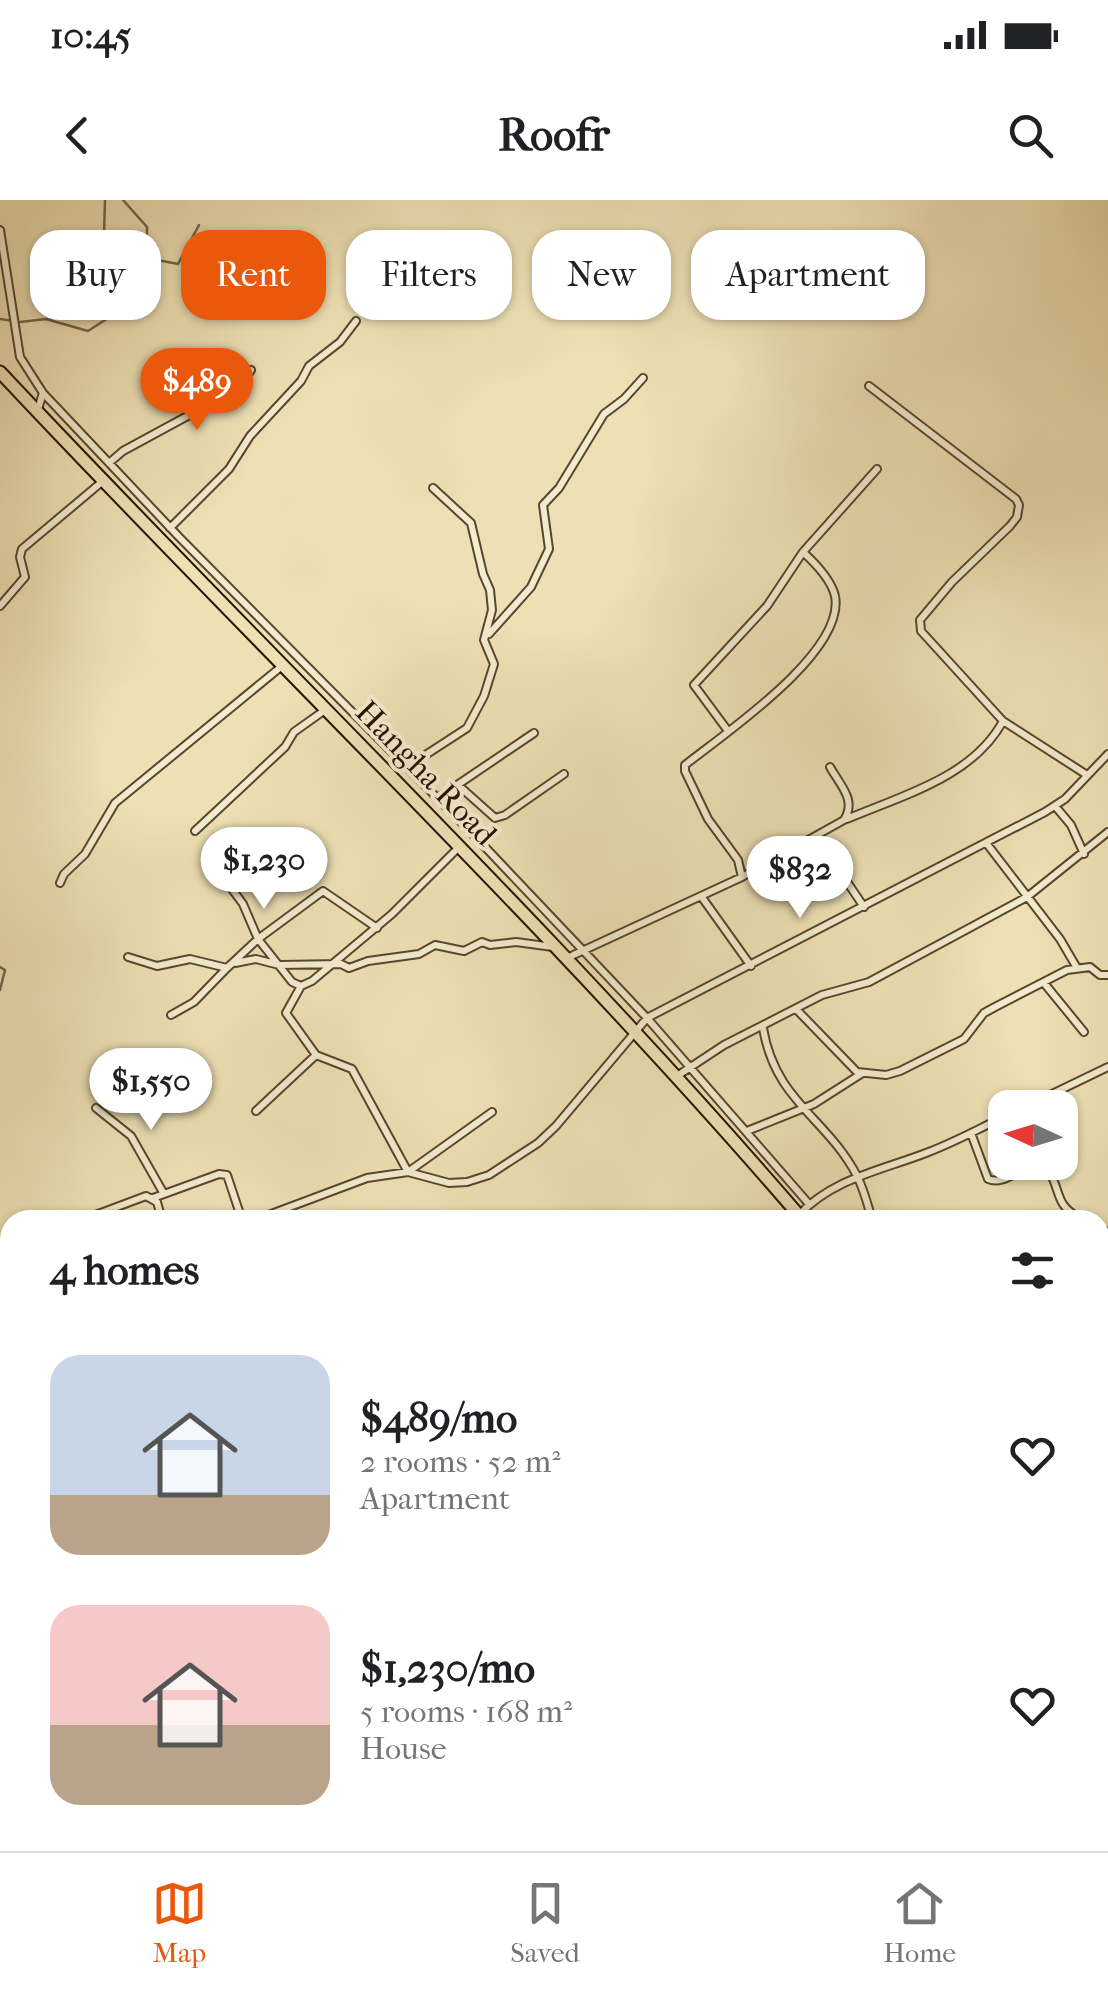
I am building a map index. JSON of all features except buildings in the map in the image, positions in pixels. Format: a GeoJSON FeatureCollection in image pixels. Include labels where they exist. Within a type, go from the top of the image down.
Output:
{"type":"FeatureCollection","features":[{"type":"Feature","properties":{"kind":"highway","name":"Hangha Road"},"geometry":{"type":"LineString","coordinates":[[1,374],[636,1029],[795,1210]]}},
{"type":"Feature","properties":{"kind":"street"},"geometry":{"type":"LineString","coordinates":[[0,230],[20,356],[43,393],[170,528],[438,798],[646,1018],[808,1204]]}},
{"type":"Feature","properties":{"kind":"street"},"geometry":{"type":"LineString","coordinates":[[170,528],[230,469],[250,436],[301,381],[309,366],[340,342],[356,322]]}},
{"type":"Feature","properties":{"kind":"street"},"geometry":{"type":"LineString","coordinates":[[109,462],[239,388],[251,370]]}},
{"type":"Feature","properties":{"kind":"street"},"geometry":{"type":"LineString","coordinates":[[485,638],[531,587],[548,549],[542,505],[559,488],[604,414],[643,378]]}},
{"type":"Feature","properties":{"kind":"street"},"geometry":{"type":"LineString","coordinates":[[869,386],[1020,505],[1010,526],[952,582],[918,626],[1003,721],[1087,774]]}},
{"type":"Feature","properties":{"kind":"street"},"geometry":{"type":"LineString","coordinates":[[38,412],[43,393]]}},
{"type":"Feature","properties":{"kind":"street"},"geometry":{"type":"LineString","coordinates":[[728,731],[694,685],[767,606],[803,552],[877,469]]}},
{"type":"Feature","properties":{"kind":"street"},"geometry":{"type":"LineString","coordinates":[[0,606],[25,577],[22,549],[103,481]]}},
{"type":"Feature","properties":{"kind":"street"},"geometry":{"type":"LineString","coordinates":[[407,767],[468,728],[494,664],[485,638],[492,610],[490,590],[471,522],[433,488]]}},
{"type":"Feature","properties":{"kind":"street"},"geometry":{"type":"LineString","coordinates":[[742,877],[738,860],[708,819],[685,765],[781,690],[802,668],[830,627],[835,598],[803,552]]}},
{"type":"Feature","properties":{"kind":"street"},"geometry":{"type":"LineString","coordinates":[[60,883],[85,854],[115,803],[282,666]]}},
{"type":"Feature","properties":{"kind":"street"},"geometry":{"type":"LineString","coordinates":[[195,830],[285,747],[294,732],[326,710]]}},
{"type":"Feature","properties":{"kind":"street"},"geometry":{"type":"LineString","coordinates":[[566,958],[742,877],[844,820],[958,770],[992,742],[1003,721]]}},
{"type":"Feature","properties":{"kind":"street"},"geometry":{"type":"LineString","coordinates":[[438,798],[534,733]]}},
{"type":"Feature","properties":{"kind":"street"},"geometry":{"type":"LineString","coordinates":[[282,1210],[368,1178],[408,1172],[449,1183],[489,1175],[538,1143],[556,1126],[646,1018],[1055,806],[1108,754]]}},
{"type":"Feature","properties":{"kind":"street"},"geometry":{"type":"LineString","coordinates":[[830,767],[850,800],[844,820]]}},
{"type":"Feature","properties":{"kind":"street"},"geometry":{"type":"LineString","coordinates":[[458,785],[495,818],[564,774]]}},
{"type":"Feature","properties":{"kind":"street"},"geometry":{"type":"LineString","coordinates":[[1055,806],[1071,825],[1084,854]]}},
{"type":"Feature","properties":{"kind":"street"},"geometry":{"type":"LineString","coordinates":[[677,1076],[724,1045],[822,995],[869,982],[1027,897],[1108,832]]}},
{"type":"Feature","properties":{"kind":"street"},"geometry":{"type":"LineString","coordinates":[[816,836],[864,907]]}},
{"type":"Feature","properties":{"kind":"street"},"geometry":{"type":"LineString","coordinates":[[987,844],[1077,968]]}},
{"type":"Feature","properties":{"kind":"street"},"geometry":{"type":"LineString","coordinates":[[408,1172],[352,1069],[316,1055],[286,1012],[300,986],[377,928],[460,846]]}},
{"type":"Feature","properties":{"kind":"street"},"geometry":{"type":"LineString","coordinates":[[212,862],[243,904],[258,939],[292,982],[300,986]]}},
{"type":"Feature","properties":{"kind":"street"},"geometry":{"type":"LineString","coordinates":[[171,1015],[203,994],[258,939],[323,892],[377,928]]}},
{"type":"Feature","properties":{"kind":"street"},"geometry":{"type":"LineString","coordinates":[[701,896],[751,966]]}},
{"type":"Feature","properties":{"kind":"street"},"geometry":{"type":"LineString","coordinates":[[128,957],[157,966],[190,959],[231,966],[256,959],[279,965],[358,967],[368,961],[419,954],[436,945],[464,951],[482,942],[554,946]]}},
{"type":"Feature","properties":{"kind":"street"},"geometry":{"type":"LineString","coordinates":[[796,1009],[851,1068],[862,1074],[893,1074],[952,1046],[974,1031],[989,1010],[1044,983],[1077,968],[1090,967],[1100,975],[1108,975]]}},
{"type":"Feature","properties":{"kind":"street"},"geometry":{"type":"LineString","coordinates":[[1044,983],[1084,1032]]}},
{"type":"Feature","properties":{"kind":"street"},"geometry":{"type":"LineString","coordinates":[[763,1028],[768,1056],[802,1108],[858,1177],[869,1210]]}},
{"type":"Feature","properties":{"kind":"street"},"geometry":{"type":"LineString","coordinates":[[256,1111],[316,1055]]}},
{"type":"Feature","properties":{"kind":"street"},"geometry":{"type":"LineString","coordinates":[[1060,1090],[1108,1067]]}},
{"type":"Feature","properties":{"kind":"street"},"geometry":{"type":"LineString","coordinates":[[747,1131],[802,1108],[862,1074]]}},
{"type":"Feature","properties":{"kind":"street"},"geometry":{"type":"LineString","coordinates":[[96,1108],[131,1136],[164,1194]]}},
{"type":"Feature","properties":{"kind":"street"},"geometry":{"type":"LineString","coordinates":[[408,1172],[492,1112]]}},
{"type":"Feature","properties":{"kind":"street"},"geometry":{"type":"LineString","coordinates":[[805,1210],[808,1204],[858,1177],[922,1155],[988,1124]]}},
{"type":"Feature","properties":{"kind":"street"},"geometry":{"type":"LineString","coordinates":[[971,1133],[988,1179],[998,1182],[1035,1166],[1043,1167],[1069,1210]]}},
{"type":"Feature","properties":{"kind":"street"},"geometry":{"type":"LineString","coordinates":[[109,1210],[219,1174],[227,1175],[239,1210]]}},
{"type":"Feature","properties":{"kind":"street"},"geometry":{"type":"LineString","coordinates":[[154,1198],[158,1210]]}},
{"type":"Feature","properties":{"kind":"waterway"},"geometry":{"type":"LineString","coordinates":[[0,319],[46,319],[88,331],[122,309],[104,235],[105,200]]}},
{"type":"Feature","properties":{"kind":"waterway"},"geometry":{"type":"LineString","coordinates":[[123,200],[147,227],[147,258],[178,264],[199,225]]}},
{"type":"Feature","properties":{"kind":"waterway"},"geometry":{"type":"LineString","coordinates":[[0,967],[5,970],[0,990]]}}]}
